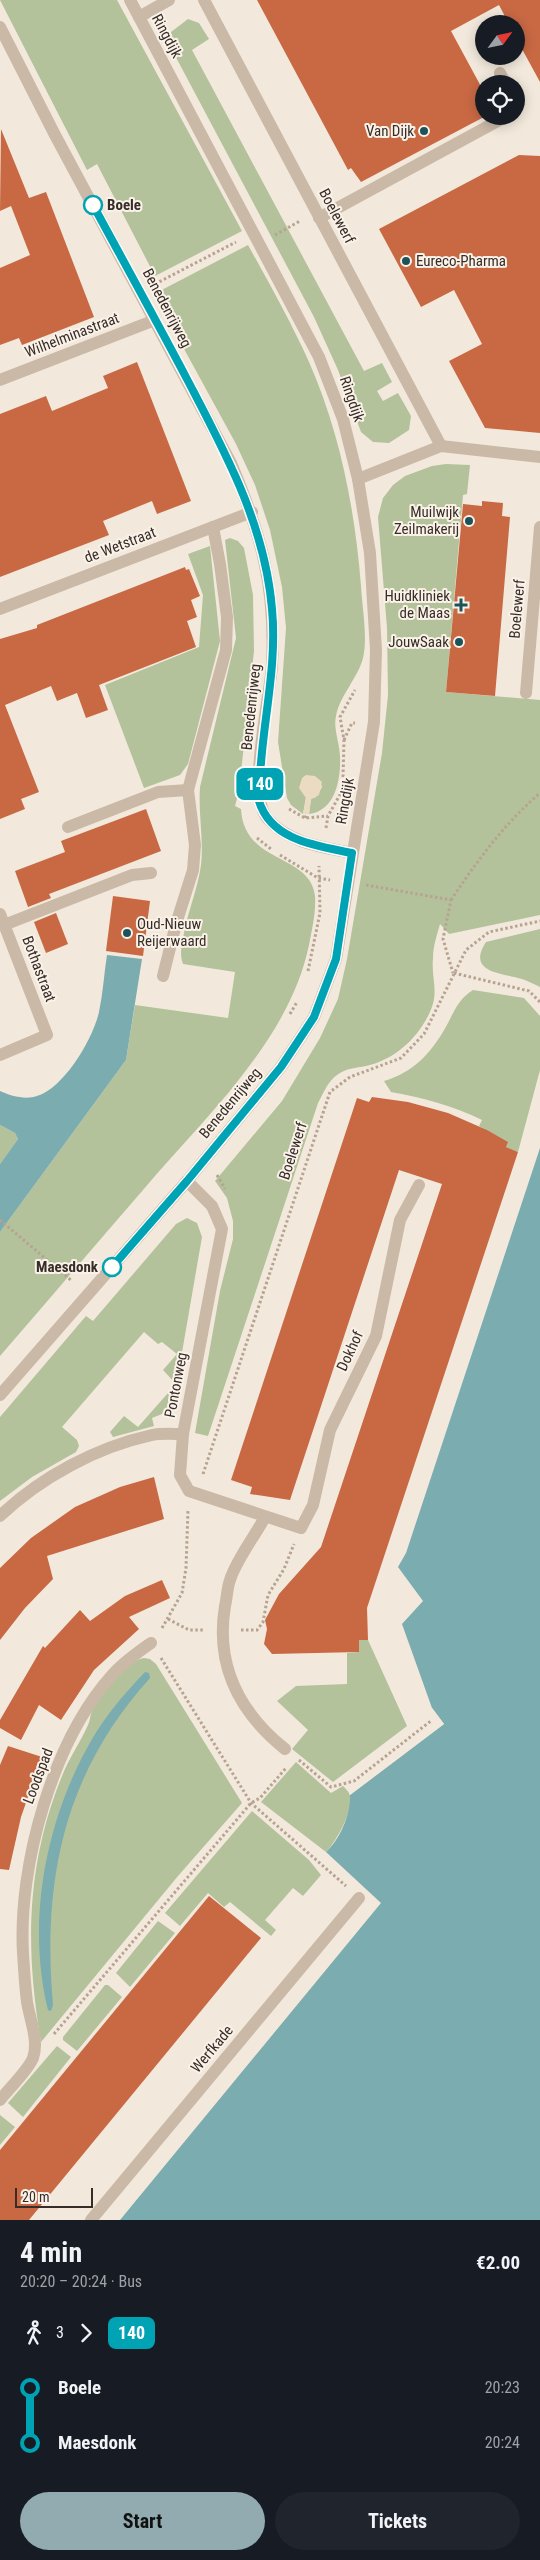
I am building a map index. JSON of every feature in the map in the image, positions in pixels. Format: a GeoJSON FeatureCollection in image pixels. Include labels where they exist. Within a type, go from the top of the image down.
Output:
{"type":"FeatureCollection","features":[{"type":"Feature","properties":{"kind":"street","name":"Ringdijk"},"geometry":{"type":"LineString","coordinates":[[130,0],[319,357],[343,419],[358,479],[370,552],[376,650],[374,722],[352,853]]}},
{"type":"Feature","properties":{"kind":"street"},"geometry":{"type":"LineString","coordinates":[[138,17],[169,0]]}},
{"type":"Feature","properties":{"kind":"street","name":"Boelewerf"},"geometry":{"type":"LineString","coordinates":[[204,0],[441,446]]}},
{"type":"Feature","properties":{"kind":"street","name":"Benedenrijweg"},"geometry":{"type":"LineString","coordinates":[[0,27],[54,135],[156,320],[231,463],[252,512],[267,567],[272,611],[272,666],[263,730],[259,799],[267,817],[290,838],[352,853],[336,959],[314,1017],[281,1067],[187,1181],[0,1395]]}},
{"type":"Feature","properties":{"kind":"street"},"geometry":{"type":"LineString","coordinates":[[318,215],[490,125]]}},
{"type":"Feature","properties":{"kind":"street","name":"Wilhelminastraat"},"geometry":{"type":"LineString","coordinates":[[0,380],[156,320]]}},
{"type":"Feature","properties":{"kind":"street"},"geometry":{"type":"LineString","coordinates":[[358,479],[441,446],[540,457]]}},
{"type":"Feature","properties":{"kind":"street","name":"de Wetstraat"},"geometry":{"type":"LineString","coordinates":[[0,609],[252,512]]}},
{"type":"Feature","properties":{"kind":"street"},"geometry":{"type":"LineString","coordinates":[[163,976],[176,924],[193,870],[195,845],[188,790],[226,650],[227,617],[212,527]]}},
{"type":"Feature","properties":{"kind":"street","name":"Boelewerf"},"geometry":{"type":"LineString","coordinates":[[526,693],[540,527]]}},
{"type":"Feature","properties":{"kind":"street"},"geometry":{"type":"LineString","coordinates":[[68,827],[158,792],[188,790]]}},
{"type":"Feature","properties":{"kind":"street"},"geometry":{"type":"LineString","coordinates":[[2,920],[132,875],[151,873]]}},
{"type":"Feature","properties":{"kind":"street","name":"Bothastraat"},"geometry":{"type":"LineString","coordinates":[[0,1055],[47,1035],[2,920]]}},
{"type":"Feature","properties":{"kind":"street","name":"Pontonweg"},"geometry":{"type":"LineString","coordinates":[[0,1516],[16,1500],[62,1470],[100,1452],[153,1435],[183,1434],[222,1229],[212,1206],[187,1181]]}},
{"type":"Feature","properties":{"kind":"street","name":"Dokhof"},"geometry":{"type":"LineString","coordinates":[[301,1528],[313,1505],[330,1430],[376,1336],[400,1220],[419,1185]]}},
{"type":"Feature","properties":{"kind":"street"},"geometry":{"type":"LineString","coordinates":[[183,1434],[180,1475],[193,1493],[301,1528]]}},
{"type":"Feature","properties":{"kind":"street"},"geometry":{"type":"LineString","coordinates":[[265,1517],[230,1579],[221,1629],[226,1669],[247,1710],[264,1731],[285,1749]]}},
{"type":"Feature","properties":{"kind":"street","name":"Loodspad"},"geometry":{"type":"LineString","coordinates":[[33,2059],[34,2042],[23,1952],[24,1912],[28,1869],[43,1803],[62,1756],[99,1692],[113,1673],[151,1643]]}},
{"type":"Feature","properties":{"kind":"street","name":"Werfkade"},"geometry":{"type":"LineString","coordinates":[[91,2220],[359,1898]]}},
{"type":"Feature","properties":{"kind":"street"},"geometry":{"type":"LineString","coordinates":[[0,2100],[33,2059]]}},
{"type":"Feature","properties":{"kind":"path"},"geometry":{"type":"LineString","coordinates":[[155,285],[254,233],[274,235],[318,215]]}},
{"type":"Feature","properties":{"kind":"path","name":"Ringdijk"},"geometry":{"type":"LineString","coordinates":[[305,818],[328,816],[342,791],[344,740]]}},
{"type":"Feature","properties":{"kind":"path"},"geometry":{"type":"LineString","coordinates":[[540,793],[516,814],[479,859],[451,900],[443,939],[454,973],[529,991],[540,1002]]}},
{"type":"Feature","properties":{"kind":"path"},"geometry":{"type":"LineString","coordinates":[[284,805],[305,818],[306,814]]}},
{"type":"Feature","properties":{"kind":"path"},"geometry":{"type":"LineString","coordinates":[[308,973],[320,913],[318,878]]}},
{"type":"Feature","properties":{"kind":"path"},"geometry":{"type":"LineString","coordinates":[[371,886],[451,900]]}},
{"type":"Feature","properties":{"kind":"path","name":"Boelewerf"},"geometry":{"type":"LineString","coordinates":[[193,1493],[330,1092],[350,1077],[401,1058],[424,1034],[466,950],[489,932],[540,921]]}},
{"type":"Feature","properties":{"kind":"path"},"geometry":{"type":"LineString","coordinates":[[286,1022],[299,998]]}},
{"type":"Feature","properties":{"kind":"path"},"geometry":{"type":"LineString","coordinates":[[212,1206],[228,1192],[217,1174],[220,1167]]}},
{"type":"Feature","properties":{"kind":"path"},"geometry":{"type":"LineString","coordinates":[[0,1220],[72,1280]]}},
{"type":"Feature","properties":{"kind":"path"},"geometry":{"type":"LineString","coordinates":[[193,1493],[182,1593],[151,1643],[252,1804],[359,1898]]}},
{"type":"Feature","properties":{"kind":"path"},"geometry":{"type":"LineString","coordinates":[[168,1618],[189,1630],[257,1630],[263,1622],[268,1594],[284,1569],[301,1528]]}},
{"type":"Feature","properties":{"kind":"path"},"geometry":{"type":"LineString","coordinates":[[265,1610],[270,1611]]}},
{"type":"Feature","properties":{"kind":"path"},"geometry":{"type":"LineString","coordinates":[[285,1749],[331,1787],[342,1785],[354,1781],[432,1720]]}},
{"type":"Feature","properties":{"kind":"path"},"geometry":{"type":"LineString","coordinates":[[33,2059],[252,1804],[260,1798],[295,1758]]}},
{"type":"Feature","properties":{"kind":"green space"},"geometry":{"type":"Polygon","coordinates":[[[0,0],[117,0],[242,231],[155,276],[97,164],[87,170],[0,0]]]}},
{"type":"Feature","properties":{"kind":"green space"},"geometry":{"type":"Polygon","coordinates":[[[188,19],[199,23],[209,39],[192,50],[364,371],[382,363],[392,382],[377,391],[383,401],[398,393],[411,416],[409,430],[389,443],[373,442],[361,432],[338,370],[314,317],[171,48],[171,32],[188,19]]]}},
{"type":"Feature","properties":{"kind":"green space"},"geometry":{"type":"Polygon","coordinates":[[[248,245],[295,332],[320,389],[344,472],[355,529],[365,632],[363,658],[341,701],[336,716],[335,726],[340,752],[340,766],[335,793],[325,807],[318,812],[309,814],[311,799],[316,797],[322,787],[319,779],[306,797],[303,814],[291,805],[287,798],[278,742],[286,628],[282,587],[270,530],[255,485],[236,444],[154,294],[248,245]]]}},
{"type":"Feature","properties":{"kind":"green space"},"geometry":{"type":"Polygon","coordinates":[[[446,464],[470,465],[467,494],[463,495],[446,692],[540,700],[540,915],[449,934],[440,924],[433,954],[434,999],[429,1014],[418,1032],[395,1054],[376,1063],[344,1071],[328,1084],[318,1103],[208,1436],[195,1433],[220,1291],[233,1239],[233,1221],[227,1198],[215,1181],[282,1101],[320,1038],[338,999],[347,959],[382,753],[388,695],[387,628],[378,517],[383,498],[393,485],[405,476],[432,466],[446,464]]]}},
{"type":"Feature","properties":{"kind":"green space"},"geometry":{"type":"Polygon","coordinates":[[[230,538],[238,541],[244,548],[253,595],[254,651],[239,791],[235,806],[241,809],[245,827],[253,840],[264,850],[302,872],[311,882],[315,902],[314,921],[309,945],[299,980],[283,1014],[242,1076],[0,1356],[0,1232],[126,1060],[135,1005],[228,1018],[235,972],[183,964],[181,952],[201,865],[200,787],[236,638],[225,540],[230,538]]]}},
{"type":"Feature","properties":{"kind":"green space"},"geometry":{"type":"Polygon","coordinates":[[[210,546],[220,641],[188,764],[180,775],[144,788],[105,685],[199,647],[203,595],[188,554],[210,546]]]}},
{"type":"Feature","properties":{"kind":"green space"},"geometry":{"type":"Polygon","coordinates":[[[540,929],[540,987],[522,979],[497,973],[483,966],[480,960],[481,952],[486,942],[540,929]]]}},
{"type":"Feature","properties":{"kind":"green space"},"geometry":{"type":"Polygon","coordinates":[[[473,990],[524,998],[540,1016],[540,1070],[518,1152],[506,1147],[507,1142],[479,1126],[482,1120],[460,1110],[391,1092],[384,1081],[405,1072],[422,1059],[436,1043],[458,1004],[473,990]]]}},
{"type":"Feature","properties":{"kind":"green space"},"geometry":{"type":"Polygon","coordinates":[[[0,1125],[15,1133],[18,1139],[0,1164],[0,1125]]]}},
{"type":"Feature","properties":{"kind":"green space"},"geometry":{"type":"Polygon","coordinates":[[[187,1218],[197,1223],[202,1237],[172,1410],[152,1418],[154,1426],[113,1437],[110,1432],[124,1416],[138,1427],[176,1384],[163,1370],[177,1354],[162,1342],[158,1344],[144,1332],[62,1427],[77,1440],[79,1446],[76,1452],[32,1477],[0,1501],[0,1417],[86,1316],[93,1321],[176,1224],[187,1218]]]}},
{"type":"Feature","properties":{"kind":"green space"},"geometry":{"type":"Polygon","coordinates":[[[359,1640],[368,1640],[407,1726],[333,1782],[292,1749],[308,1730],[277,1701],[296,1686],[347,1684],[347,1653],[359,1652],[359,1640]]]}},
{"type":"Feature","properties":{"kind":"green space"},"geometry":{"type":"Polygon","coordinates":[[[150,1659],[156,1664],[242,1803],[178,1876],[41,2042],[32,1973],[31,1940],[35,1874],[41,1842],[62,1776],[88,1725],[92,1711],[122,1671],[137,1660],[150,1659]]]}},
{"type":"Feature","properties":{"kind":"green space"},"geometry":{"type":"Polygon","coordinates":[[[296,1762],[331,1793],[343,1786],[350,1795],[350,1809],[347,1817],[339,1834],[326,1852],[261,1802],[296,1762]]]}},
{"type":"Feature","properties":{"kind":"green space"},"geometry":{"type":"Polygon","coordinates":[[[252,1811],[309,1860],[321,1875],[303,1896],[293,1888],[265,1920],[276,1930],[271,1936],[230,1902],[224,1907],[208,1893],[180,1926],[165,1913],[252,1811]]]}},
{"type":"Feature","properties":{"kind":"green space"},"geometry":{"type":"Polygon","coordinates":[[[158,1921],[175,1933],[130,1987],[116,1973],[158,1921]]]}},
{"type":"Feature","properties":{"kind":"green space"},"geometry":{"type":"Polygon","coordinates":[[[105,1985],[108,1985],[122,1997],[77,2051],[63,2040],[63,2037],[105,1985]]]}},
{"type":"Feature","properties":{"kind":"green space"},"geometry":{"type":"Polygon","coordinates":[[[57,2046],[71,2057],[23,2117],[8,2103],[57,2046]]]}},
{"type":"Feature","properties":{"kind":"green space"},"geometry":{"type":"Polygon","coordinates":[[[0,2115],[15,2127],[0,2145],[0,2115]]]}},
{"type":"Feature","properties":{"kind":"shaded area"},"geometry":{"type":"Polygon","coordinates":[[[306,775],[315,776],[322,782],[319,795],[311,799],[309,814],[303,814],[306,798],[299,788],[302,778],[306,775]]]}},
{"type":"Feature","properties":{"kind":"water"},"geometry":{"type":"Polygon","coordinates":[[[107,955],[142,959],[126,1060],[0,1232],[0,1164],[18,1139],[15,1133],[0,1125],[0,1091],[18,1097],[28,1098],[37,1096],[47,1091],[67,1073],[84,1048],[96,1023],[107,955]]]}},
{"type":"Feature","properties":{"kind":"water"},"geometry":{"type":"Polygon","coordinates":[[[540,1148],[540,2220],[120,2220],[381,1903],[326,1852],[344,1826],[349,1810],[350,1795],[444,1724],[432,1708],[402,1624],[423,1601],[398,1567],[406,1553],[540,1148]]]}},
{"type":"Feature","properties":{"kind":"water"},"geometry":{"type":"Polygon","coordinates":[[[145,1672],[149,1673],[150,1678],[121,1714],[97,1752],[79,1790],[65,1830],[56,1872],[51,1915],[50,1959],[53,2005],[51,2011],[48,2010],[42,1976],[39,1941],[44,1871],[52,1837],[62,1803],[75,1771],[91,1741],[116,1705],[145,1672]]]}},
{"type":"Feature","properties":{"kind":"pier"},"geometry":{"type":"Polygon","coordinates":[[[432,1708],[444,1724],[350,1795],[349,1793],[441,1724],[430,1709],[432,1708]]]}},
{"type":"Feature","properties":{"kind":"building"},"geometry":{"type":"Polygon","coordinates":[[[257,0],[540,0],[540,82],[525,54],[525,15],[504,15],[499,5],[481,15],[475,15],[475,18],[451,31],[475,75],[475,122],[361,182],[351,168],[348,170],[257,0]]]}},
{"type":"Feature","properties":{"kind":"building"},"geometry":{"type":"Polygon","coordinates":[[[1,129],[29,198],[46,192],[94,317],[22,345],[19,338],[0,345],[0,268],[30,255],[11,206],[0,211],[1,129]]]}},
{"type":"Feature","properties":{"kind":"building"},"geometry":{"type":"Polygon","coordinates":[[[519,155],[540,156],[540,433],[485,428],[449,361],[482,344],[454,290],[421,307],[379,229],[519,155]]]}},
{"type":"Feature","properties":{"kind":"building"},"geometry":{"type":"Polygon","coordinates":[[[137,362],[191,501],[157,514],[152,501],[103,521],[109,535],[0,577],[0,414],[46,396],[52,411],[108,388],[103,376],[137,362]]]}},
{"type":"Feature","properties":{"kind":"building"},"geometry":{"type":"Polygon","coordinates":[[[482,501],[503,503],[502,516],[510,517],[495,696],[446,692],[463,504],[482,506],[482,501]]]}},
{"type":"Feature","properties":{"kind":"building"},"geometry":{"type":"Polygon","coordinates":[[[185,567],[186,570],[189,569],[200,596],[191,600],[197,617],[187,621],[196,647],[99,685],[108,710],[86,718],[77,693],[57,701],[51,686],[5,705],[39,792],[21,799],[25,809],[0,819],[0,639],[37,628],[37,625],[185,567]]]}},
{"type":"Feature","properties":{"kind":"building"},"geometry":{"type":"Polygon","coordinates":[[[146,809],[161,851],[49,894],[51,898],[28,907],[15,871],[65,852],[61,841],[146,809]]]}},
{"type":"Feature","properties":{"kind":"building","name":"Oud-Nieuw Reijerwaard"},"geometry":{"type":"Polygon","coordinates":[[[113,896],[150,901],[143,956],[106,951],[113,896]]]}},
{"type":"Feature","properties":{"kind":"building"},"geometry":{"type":"Polygon","coordinates":[[[56,913],[68,944],[46,953],[34,922],[56,913]]]}},
{"type":"Feature","properties":{"kind":"building"},"geometry":{"type":"Polygon","coordinates":[[[372,1097],[408,1102],[448,1113],[487,1130],[508,1142],[506,1147],[518,1152],[367,1608],[368,1640],[359,1640],[359,1652],[272,1654],[264,1644],[267,1629],[265,1620],[279,1594],[321,1547],[442,1184],[399,1170],[290,1500],[250,1494],[252,1487],[231,1480],[357,1098],[369,1102],[372,1097]]]}},
{"type":"Feature","properties":{"kind":"building"},"geometry":{"type":"Polygon","coordinates":[[[154,1477],[164,1519],[47,1556],[53,1579],[25,1608],[0,1640],[0,1568],[31,1538],[75,1507],[120,1487],[154,1477]]]}},
{"type":"Feature","properties":{"kind":"building"},"geometry":{"type":"Polygon","coordinates":[[[162,1580],[170,1598],[129,1617],[139,1629],[94,1670],[61,1720],[39,1705],[21,1740],[0,1728],[0,1720],[43,1646],[45,1648],[80,1610],[90,1621],[125,1596],[162,1580]]]}},
{"type":"Feature","properties":{"kind":"building"},"geometry":{"type":"Polygon","coordinates":[[[8,1746],[42,1757],[21,1817],[9,1870],[0,1869],[0,1765],[8,1746]]]}},
{"type":"Feature","properties":{"kind":"building"},"geometry":{"type":"Polygon","coordinates":[[[209,1896],[261,1938],[29,2220],[0,2220],[0,2150],[209,1896]]]}},
{"type":"Feature","properties":{"kind":"bus line","name":"140"},"geometry":{"type":"LineString","coordinates":[[93,205],[231,463],[252,512],[267,567],[272,611],[272,666],[263,730],[259,799],[267,817],[290,838],[352,853],[336,959],[314,1017],[281,1067],[187,1181],[112,1267]]}},
{"type":"Feature","properties":{"kind":"place","name":"Van Dijk"},"geometry":{"type":"Point","coordinates":[424,131]}},
{"type":"Feature","properties":{"kind":"place","name":"Boele"},"geometry":{"type":"Point","coordinates":[93,205]}},
{"type":"Feature","properties":{"kind":"place","name":"Eureco-Pharma"},"geometry":{"type":"Point","coordinates":[406,261]}},
{"type":"Feature","properties":{"kind":"place","name":"Muilwijk Zeilmakerij"},"geometry":{"type":"Point","coordinates":[469,521]}},
{"type":"Feature","properties":{"kind":"place","name":"Huidkliniek de Maas"},"geometry":{"type":"Point","coordinates":[461,605]}},
{"type":"Feature","properties":{"kind":"place","name":"JouwSaak"},"geometry":{"type":"Point","coordinates":[459,642]}},
{"type":"Feature","properties":{"kind":"place","name":"Oud-Nieuw Reijerwaard"},"geometry":{"type":"Point","coordinates":[127,933]}},
{"type":"Feature","properties":{"kind":"place","name":"Maesdonk"},"geometry":{"type":"Point","coordinates":[112,1267]}}]}
